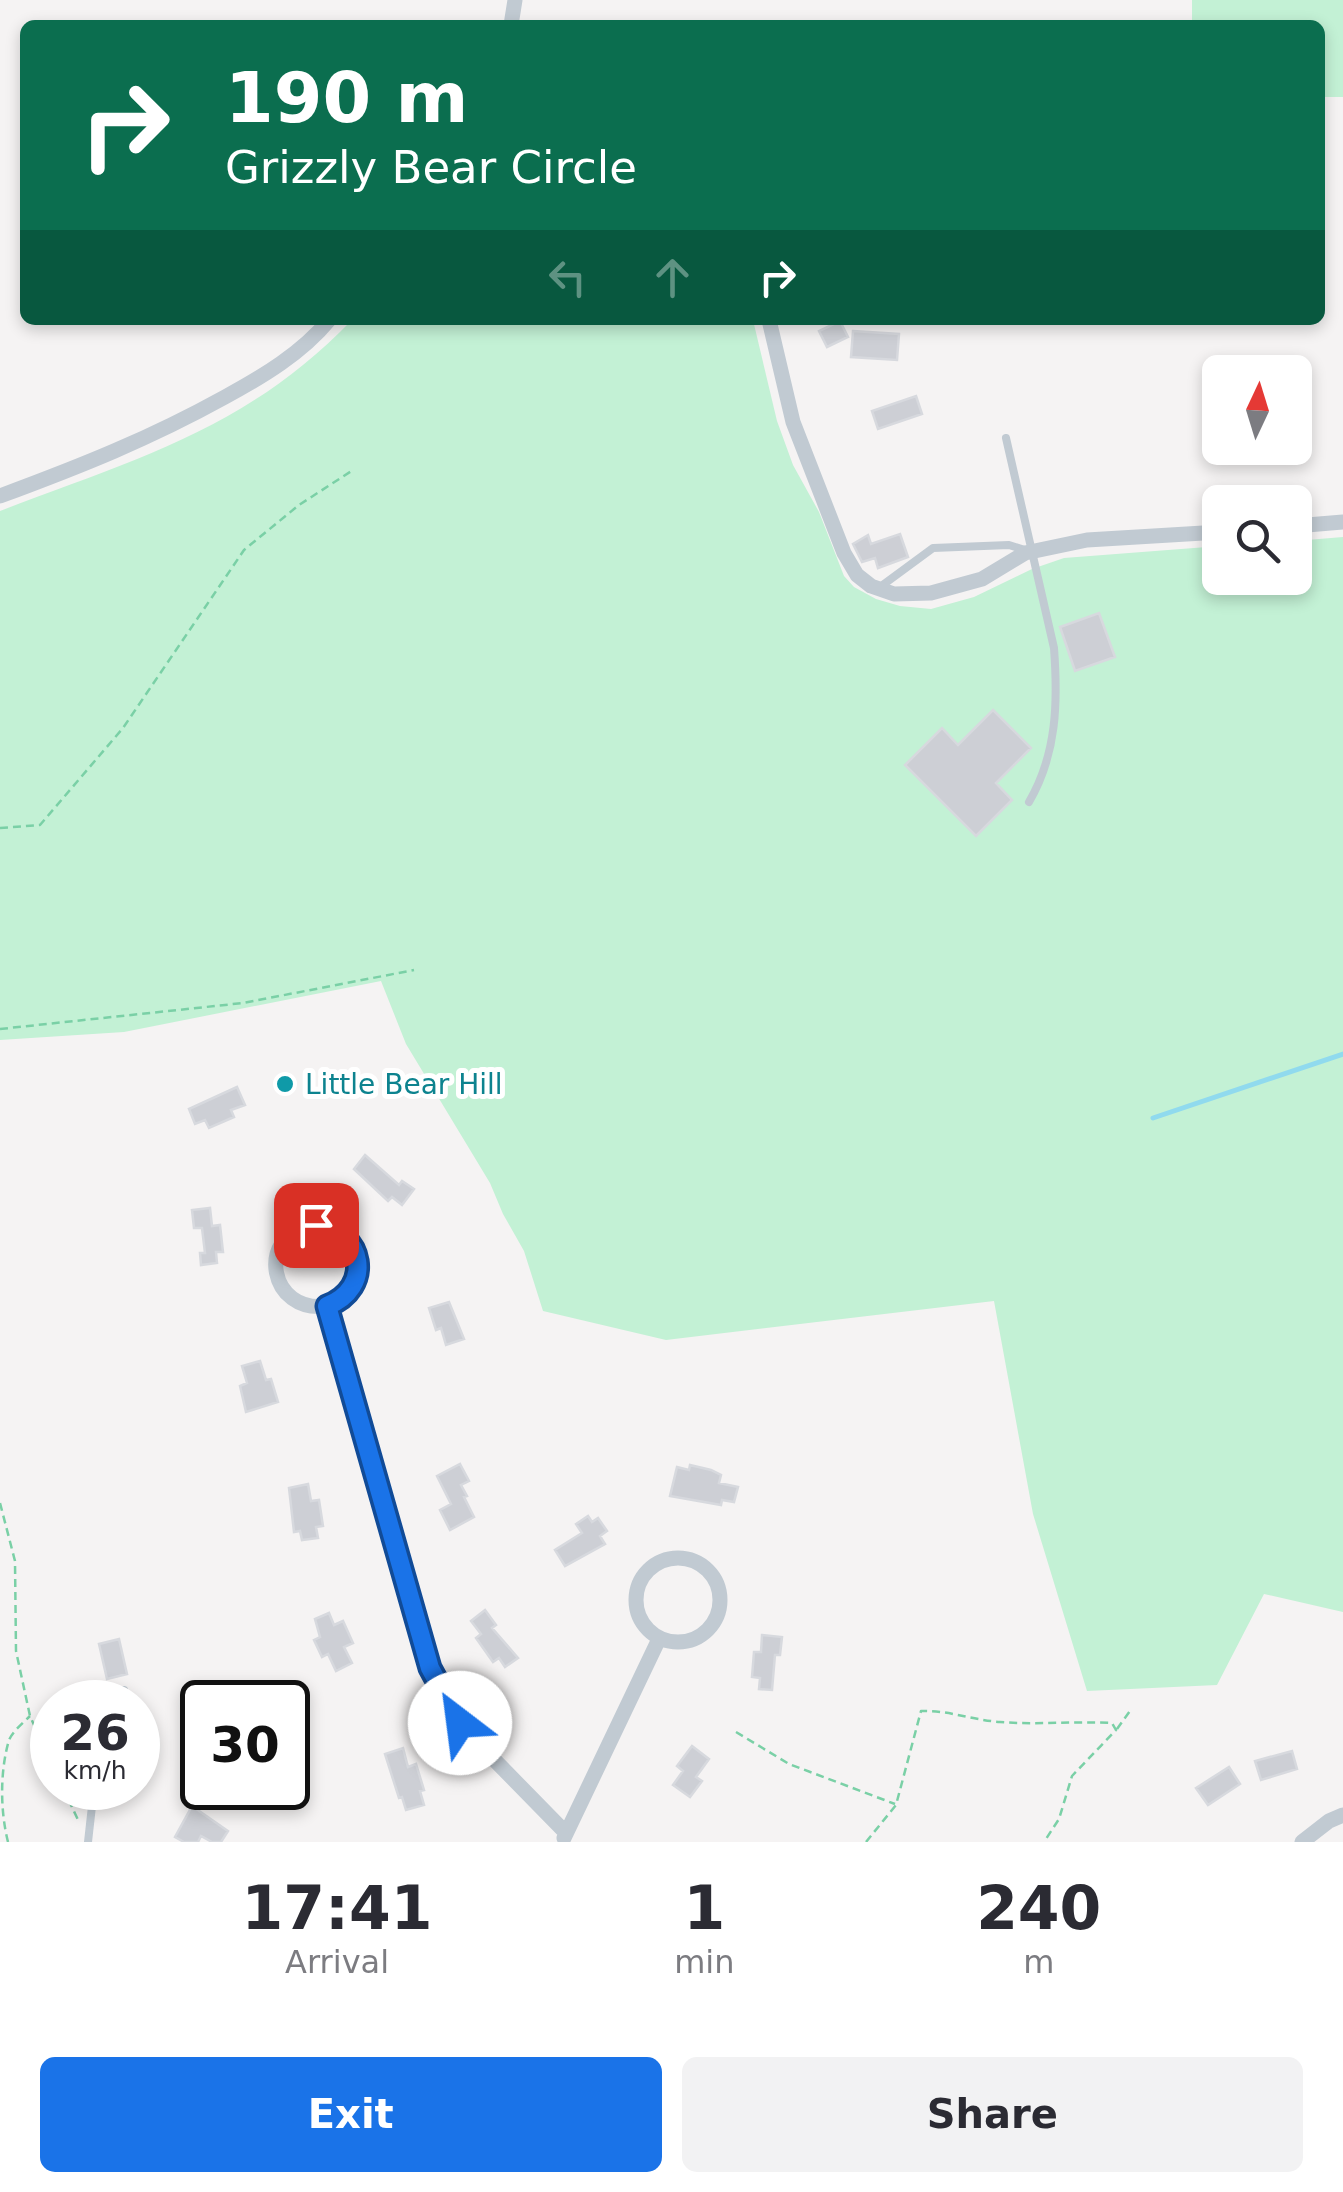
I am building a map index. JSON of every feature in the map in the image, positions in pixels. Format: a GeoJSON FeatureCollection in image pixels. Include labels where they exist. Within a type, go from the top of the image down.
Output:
{"type":"FeatureCollection","features":[{"type":"Feature","properties":{"kind":"street"},"geometry":{"type":"LineString","coordinates":[[0,496],[76,470],[178,425],[252,382],[325,325]]}},
{"type":"Feature","properties":{"kind":"street"},"geometry":{"type":"LineString","coordinates":[[770,325],[793,422],[844,553],[857,575],[878,588],[894,594],[931,593],[982,579],[1032,552],[1086,540],[1202,533]]}},
{"type":"Feature","properties":{"kind":"street"},"geometry":{"type":"LineString","coordinates":[[1312,525],[1343,522]]}},
{"type":"Feature","properties":{"kind":"street"},"geometry":{"type":"LineString","coordinates":[[307,1226],[324,1226],[340,1232],[355,1252],[357,1269],[353,1285],[342,1298],[327,1306],[310,1306],[294,1300],[278,1280],[276,1263],[280,1247],[307,1226]]}},
{"type":"Feature","properties":{"kind":"street"},"geometry":{"type":"LineString","coordinates":[[327,1306],[422,1645],[440,1691],[472,1736],[564,1838],[659,1639]]}},
{"type":"Feature","properties":{"kind":"street"},"geometry":{"type":"LineString","coordinates":[[672,1558],[699,1563],[718,1584],[719,1613],[712,1626],[688,1642],[659,1639],[648,1631],[636,1607],[640,1580],[659,1562],[672,1558]]}},
{"type":"Feature","properties":{"kind":"street"},"geometry":{"type":"LineString","coordinates":[[1302,1842],[1320,1826],[1343,1815]]}},
{"type":"Feature","properties":{"kind":"lane"},"geometry":{"type":"LineString","coordinates":[[1006,438],[1054,648],[1057,684],[1051,756],[1029,802]]}},
{"type":"Feature","properties":{"kind":"lane"},"geometry":{"type":"LineString","coordinates":[[878,588],[933,548],[1009,545],[1032,552]]}},
{"type":"Feature","properties":{"kind":"lane"},"geometry":{"type":"LineString","coordinates":[[86,1839],[91,1810]]}},
{"type":"Feature","properties":{"kind":"path"},"geometry":{"type":"LineString","coordinates":[[0,828],[40,824],[123,728],[244,550],[299,505],[352,470]]}},
{"type":"Feature","properties":{"kind":"path"},"geometry":{"type":"LineString","coordinates":[[0,1029],[242,1003],[414,970]]}},
{"type":"Feature","properties":{"kind":"path"},"geometry":{"type":"LineString","coordinates":[[0,1503],[16,1561],[16,1652],[30,1716],[10,1737],[0,1772],[0,1816],[8,1842]]}},
{"type":"Feature","properties":{"kind":"path"},"geometry":{"type":"LineString","coordinates":[[1044,1842],[1059,1820],[1072,1776],[1132,1708]]}},
{"type":"Feature","properties":{"kind":"path"},"geometry":{"type":"LineString","coordinates":[[866,1842],[896,1805],[921,1710],[944,1710],[968,1719],[1007,1722],[1112,1723],[1116,1730]]}},
{"type":"Feature","properties":{"kind":"path"},"geometry":{"type":"LineString","coordinates":[[736,1732],[789,1764],[896,1805]]}},
{"type":"Feature","properties":{"kind":"path"},"geometry":{"type":"LineString","coordinates":[[73,1810],[86,1839]]}},
{"type":"Feature","properties":{"kind":"green space"},"geometry":{"type":"Polygon","coordinates":[[[1192,0],[1343,0],[1343,97],[1325,97],[1325,20],[1192,20],[1192,0]]]}},
{"type":"Feature","properties":{"kind":"green space"},"geometry":{"type":"Polygon","coordinates":[[[347,325],[754,325],[777,421],[793,465],[819,512],[844,576],[854,587],[876,599],[931,609],[974,597],[1064,558],[1202,547],[1202,595],[1312,595],[1312,540],[1343,537],[1343,1612],[1264,1594],[1217,1685],[1087,1691],[1033,1514],[994,1301],[666,1340],[543,1311],[524,1251],[490,1183],[406,1044],[381,981],[124,1032],[0,1040],[0,511],[188,437],[272,389],[347,325]]]}},
{"type":"Feature","properties":{"kind":"building"},"geometry":{"type":"Polygon","coordinates":[[[842,325],[848,337],[827,347],[819,331],[842,325]]]}},
{"type":"Feature","properties":{"kind":"building"},"geometry":{"type":"Polygon","coordinates":[[[853,331],[899,334],[897,360],[851,357],[853,331]]]}},
{"type":"Feature","properties":{"kind":"building"},"geometry":{"type":"Polygon","coordinates":[[[916,396],[922,414],[878,429],[872,411],[916,396]]]}},
{"type":"Feature","properties":{"kind":"building"},"geometry":{"type":"Polygon","coordinates":[[[900,534],[908,557],[878,568],[875,558],[862,562],[853,544],[868,535],[871,544],[900,534]]]}},
{"type":"Feature","properties":{"kind":"building"},"geometry":{"type":"Polygon","coordinates":[[[1099,613],[1115,657],[1075,671],[1060,627],[1099,613]]]}},
{"type":"Feature","properties":{"kind":"building"},"geometry":{"type":"Polygon","coordinates":[[[993,710],[1031,748],[996,783],[1012,800],[976,836],[905,765],[942,728],[958,745],[993,710]]]}},
{"type":"Feature","properties":{"kind":"building"},"geometry":{"type":"Polygon","coordinates":[[[237,1087],[245,1105],[231,1110],[234,1117],[209,1128],[205,1120],[195,1124],[189,1109],[237,1087]]]}},
{"type":"Feature","properties":{"kind":"building"},"geometry":{"type":"Polygon","coordinates":[[[365,1155],[399,1185],[402,1181],[414,1189],[402,1205],[392,1197],[388,1201],[354,1169],[365,1155]]]}},
{"type":"Feature","properties":{"kind":"building"},"geometry":{"type":"Polygon","coordinates":[[[210,1208],[212,1226],[220,1225],[223,1252],[216,1252],[217,1263],[201,1265],[200,1253],[205,1253],[202,1228],[194,1228],[192,1210],[210,1208]]]}},
{"type":"Feature","properties":{"kind":"building"},"geometry":{"type":"Polygon","coordinates":[[[449,1302],[464,1339],[446,1345],[429,1308],[449,1302]]]}},
{"type":"Feature","properties":{"kind":"building"},"geometry":{"type":"Polygon","coordinates":[[[260,1361],[278,1402],[246,1412],[240,1386],[247,1383],[242,1366],[260,1361]]]}},
{"type":"Feature","properties":{"kind":"building"},"geometry":{"type":"Polygon","coordinates":[[[460,1464],[469,1481],[461,1485],[467,1496],[464,1497],[474,1517],[450,1530],[440,1510],[451,1504],[437,1476],[460,1464]]]}},
{"type":"Feature","properties":{"kind":"building"},"geometry":{"type":"Polygon","coordinates":[[[690,1465],[721,1475],[719,1483],[738,1487],[734,1502],[722,1500],[721,1505],[670,1496],[677,1467],[689,1470],[690,1465]]]}},
{"type":"Feature","properties":{"kind":"building"},"geometry":{"type":"Polygon","coordinates":[[[308,1484],[311,1501],[319,1500],[323,1526],[316,1527],[318,1538],[302,1540],[300,1531],[294,1532],[289,1488],[308,1484]]]}},
{"type":"Feature","properties":{"kind":"building"},"geometry":{"type":"Polygon","coordinates":[[[588,1516],[592,1522],[598,1518],[607,1531],[600,1536],[605,1544],[565,1566],[555,1550],[582,1533],[576,1524],[588,1516]]]}},
{"type":"Feature","properties":{"kind":"building"},"geometry":{"type":"Polygon","coordinates":[[[485,1610],[496,1625],[492,1628],[518,1658],[505,1667],[499,1658],[493,1662],[476,1638],[481,1634],[471,1621],[485,1610]]]}},
{"type":"Feature","properties":{"kind":"building"},"geometry":{"type":"Polygon","coordinates":[[[329,1613],[334,1625],[343,1621],[353,1643],[344,1647],[352,1663],[336,1671],[328,1654],[322,1657],[314,1640],[320,1637],[315,1619],[329,1613]]]}},
{"type":"Feature","properties":{"kind":"building"},"geometry":{"type":"Polygon","coordinates":[[[762,1635],[782,1637],[780,1655],[775,1655],[772,1690],[759,1689],[760,1678],[752,1677],[754,1652],[761,1652],[762,1635]]]}},
{"type":"Feature","properties":{"kind":"building"},"geometry":{"type":"Polygon","coordinates":[[[119,1639],[127,1674],[107,1679],[99,1644],[119,1639]]]}},
{"type":"Feature","properties":{"kind":"building"},"geometry":{"type":"Polygon","coordinates":[[[692,1746],[709,1759],[696,1777],[702,1781],[690,1797],[673,1785],[683,1771],[677,1766],[692,1746]]]}},
{"type":"Feature","properties":{"kind":"building"},"geometry":{"type":"Polygon","coordinates":[[[403,1748],[408,1767],[416,1764],[424,1790],[420,1791],[424,1805],[406,1810],[385,1754],[403,1748]]]}},
{"type":"Feature","properties":{"kind":"building"},"geometry":{"type":"Polygon","coordinates":[[[1292,1751],[1297,1769],[1261,1780],[1255,1761],[1292,1751]]]}},
{"type":"Feature","properties":{"kind":"building"},"geometry":{"type":"Polygon","coordinates":[[[1229,1767],[1240,1784],[1208,1805],[1196,1788],[1229,1767]]]}},
{"type":"Feature","properties":{"kind":"building"},"geometry":{"type":"Polygon","coordinates":[[[190,1810],[198,1810],[228,1831],[221,1842],[201,1836],[198,1842],[184,1842],[175,1837],[190,1810]]]}},
{"type":"Feature","properties":{"kind":"waterway"},"geometry":{"type":"LineString","coordinates":[[1153,1118],[1343,1054]]}},
{"type":"Feature","properties":{"kind":"place","name":"Little Bear Hill"},"geometry":{"type":"Point","coordinates":[285,1084]}},
{"type":"Feature","properties":{"kind":"route"},"geometry":{"type":"LineString","coordinates":[[316,1225],[340,1232],[355,1252],[357,1269],[353,1285],[342,1298],[327,1306],[422,1645],[440,1691],[460,1723]]}}]}
